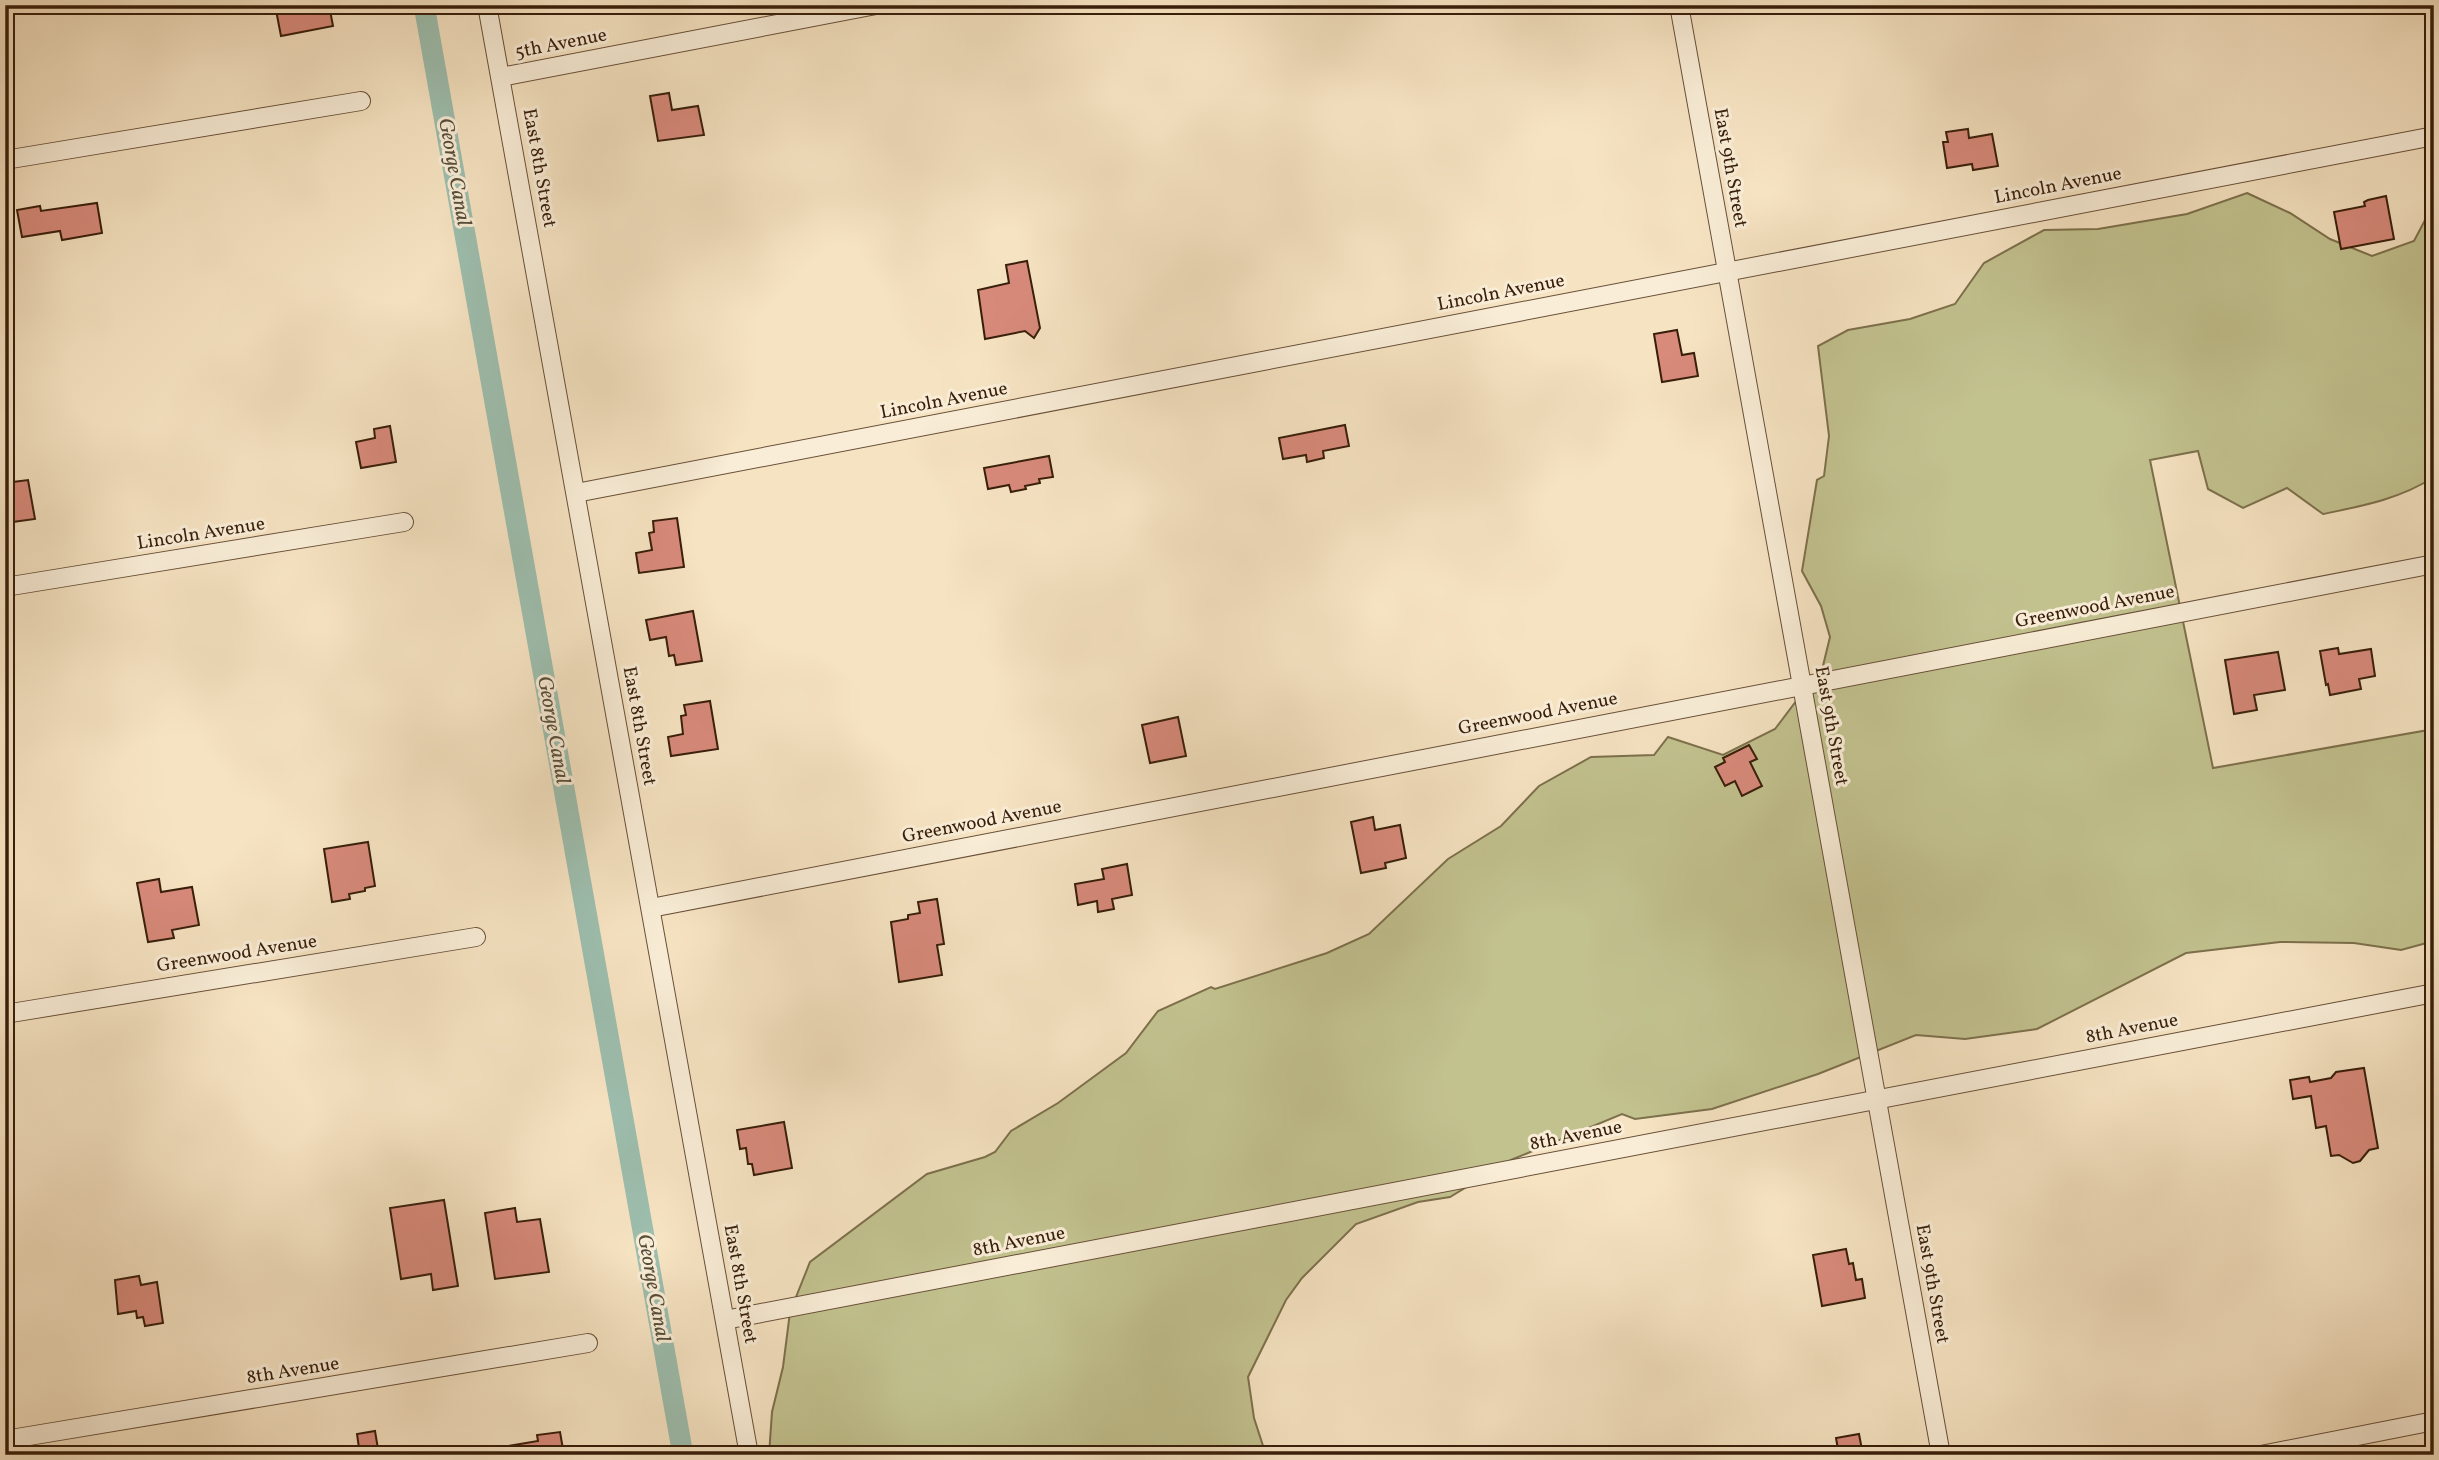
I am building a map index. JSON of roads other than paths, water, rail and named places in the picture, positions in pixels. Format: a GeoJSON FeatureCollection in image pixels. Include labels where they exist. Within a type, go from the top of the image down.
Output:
{"type":"FeatureCollection","features":[{"type":"Feature","properties":{"kind":"street","name":"East 8th Street"},"geometry":{"type":"LineString","coordinates":[[487,5],[750,1455]]}},
{"type":"Feature","properties":{"kind":"street","name":"5th Avenue"},"geometry":{"type":"LineString","coordinates":[[501,77],[876,5]]}},
{"type":"Feature","properties":{"kind":"street","name":"East 9th Street"},"geometry":{"type":"LineString","coordinates":[[1679,5],[1941,1455]]}},
{"type":"Feature","properties":{"kind":"street"},"geometry":{"type":"LineString","coordinates":[[5,160],[361,101]]}},
{"type":"Feature","properties":{"kind":"street","name":"Lincoln Avenue"},"geometry":{"type":"LineString","coordinates":[[576,494],[2434,136]]}},
{"type":"Feature","properties":{"kind":"street","name":"Lincoln Avenue"},"geometry":{"type":"LineString","coordinates":[[5,587],[404,522]]}},
{"type":"Feature","properties":{"kind":"street","name":"Greenwood Avenue"},"geometry":{"type":"LineString","coordinates":[[651,908],[2434,564]]}},
{"type":"Feature","properties":{"kind":"street","name":"Greenwood Avenue"},"geometry":{"type":"LineString","coordinates":[[5,1014],[476,937]]}},
{"type":"Feature","properties":{"kind":"street","name":"8th Avenue"},"geometry":{"type":"LineString","coordinates":[[725,1320],[2434,993]]}},
{"type":"Feature","properties":{"kind":"street","name":"8th Avenue"},"geometry":{"type":"LineString","coordinates":[[5,1440],[587,1343]]}},
{"type":"Feature","properties":{"kind":"street"},"geometry":{"type":"LineString","coordinates":[[2261,1455],[2434,1421]]}},
{"type":"Feature","properties":{"kind":"waterway","name":"George Canal"},"geometry":{"type":"LineString","coordinates":[[424,5],[683,1455]]}}]}
